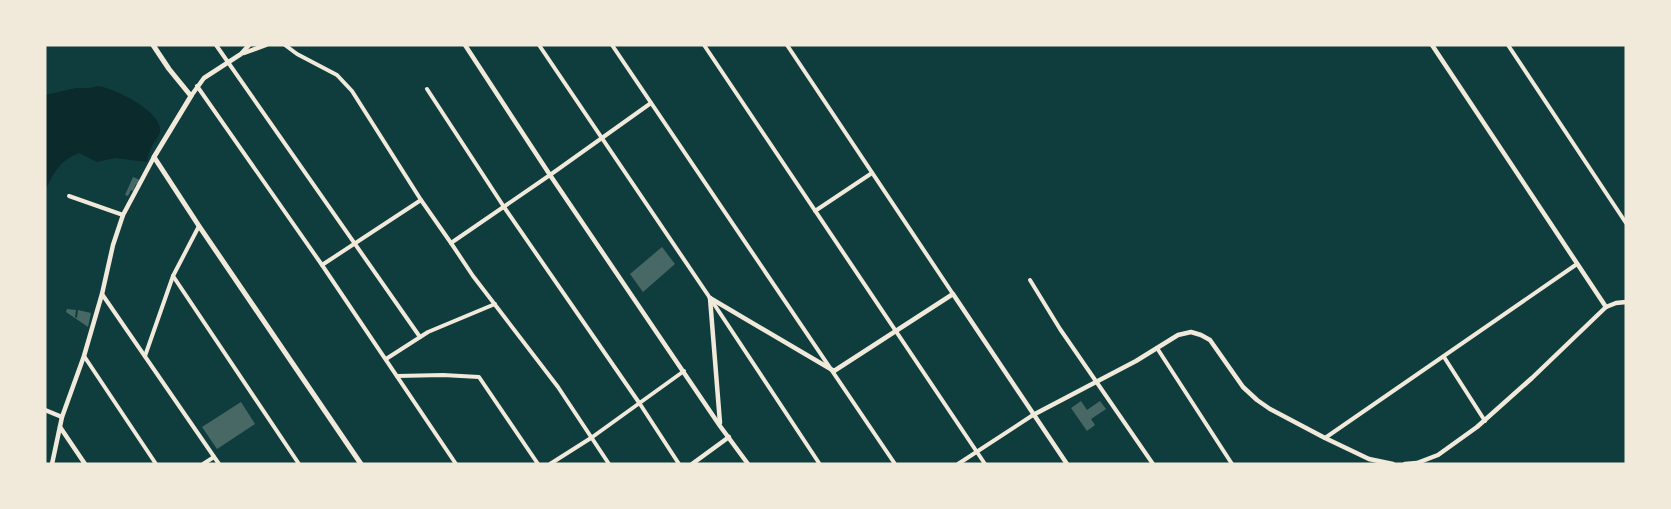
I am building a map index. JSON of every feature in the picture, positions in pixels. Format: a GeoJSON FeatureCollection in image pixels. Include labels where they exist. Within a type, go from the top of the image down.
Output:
{"type":"FeatureCollection","features":[{"type":"Feature","properties":{"kind":"main road"},"geometry":{"type":"LineString","coordinates":[[153,45],[190,96],[154,157],[361,464]]}},
{"type":"Feature","properties":{"kind":"street"},"geometry":{"type":"LineString","coordinates":[[216,45],[420,337]]}},
{"type":"Feature","properties":{"kind":"street"},"geometry":{"type":"LineString","coordinates":[[190,96],[211,72],[229,63],[249,45]]}},
{"type":"Feature","properties":{"kind":"street"},"geometry":{"type":"LineString","coordinates":[[241,54],[266,45]]}},
{"type":"Feature","properties":{"kind":"street"},"geometry":{"type":"LineString","coordinates":[[285,45],[336,75],[352,91],[421,200],[558,387],[609,464]]}},
{"type":"Feature","properties":{"kind":"street"},"geometry":{"type":"LineString","coordinates":[[465,45],[550,175],[748,464]]}},
{"type":"Feature","properties":{"kind":"street"},"geometry":{"type":"LineString","coordinates":[[539,45],[819,463]]}},
{"type":"Feature","properties":{"kind":"street"},"geometry":{"type":"LineString","coordinates":[[612,45],[895,464]]}},
{"type":"Feature","properties":{"kind":"street"},"geometry":{"type":"LineString","coordinates":[[704,45],[985,464]]}},
{"type":"Feature","properties":{"kind":"street"},"geometry":{"type":"LineString","coordinates":[[787,45],[1067,464]]}},
{"type":"Feature","properties":{"kind":"street"},"geometry":{"type":"LineString","coordinates":[[1432,45],[1606,307]]}},
{"type":"Feature","properties":{"kind":"street"},"geometry":{"type":"LineString","coordinates":[[1508,45],[1626,223]]}},
{"type":"Feature","properties":{"kind":"street"},"geometry":{"type":"LineString","coordinates":[[197,86],[456,464]]}},
{"type":"Feature","properties":{"kind":"street"},"geometry":{"type":"LineString","coordinates":[[428,89],[504,207],[679,464]]}},
{"type":"Feature","properties":{"kind":"street"},"geometry":{"type":"LineString","coordinates":[[451,243],[651,103]]}},
{"type":"Feature","properties":{"kind":"street"},"geometry":{"type":"LineString","coordinates":[[52,464],[62,417],[84,356],[123,214],[154,157]]}},
{"type":"Feature","properties":{"kind":"street"},"geometry":{"type":"LineString","coordinates":[[814,211],[872,173]]}},
{"type":"Feature","properties":{"kind":"street"},"geometry":{"type":"LineString","coordinates":[[69,196],[123,214]]}},
{"type":"Feature","properties":{"kind":"street"},"geometry":{"type":"LineString","coordinates":[[321,265],[421,200]]}},
{"type":"Feature","properties":{"kind":"street"},"geometry":{"type":"LineString","coordinates":[[145,357],[173,276],[199,226]]}},
{"type":"Feature","properties":{"kind":"street"},"geometry":{"type":"LineString","coordinates":[[1325,438],[1577,264]]}},
{"type":"Feature","properties":{"kind":"street"},"geometry":{"type":"LineString","coordinates":[[173,276],[298,462],[292,464]]}},
{"type":"Feature","properties":{"kind":"street"},"geometry":{"type":"LineString","coordinates":[[1030,280],[1060,329],[1153,464]]}},
{"type":"Feature","properties":{"kind":"street"},"geometry":{"type":"LineString","coordinates":[[102,294],[219,464]]}},
{"type":"Feature","properties":{"kind":"street"},"geometry":{"type":"LineString","coordinates":[[834,371],[953,294]]}},
{"type":"Feature","properties":{"kind":"street"},"geometry":{"type":"LineString","coordinates":[[710,298],[834,371]]}},
{"type":"Feature","properties":{"kind":"street"},"geometry":{"type":"LineString","coordinates":[[710,298],[720,426]]}},
{"type":"Feature","properties":{"kind":"street"},"geometry":{"type":"LineString","coordinates":[[1405,464],[1417,463],[1438,455],[1485,421],[1606,307],[1626,302]]}},
{"type":"Feature","properties":{"kind":"street"},"geometry":{"type":"LineString","coordinates":[[386,359],[420,337],[495,304]]}},
{"type":"Feature","properties":{"kind":"street"},"geometry":{"type":"LineString","coordinates":[[958,464],[1033,415],[1136,362],[1178,335],[1191,332],[1210,340],[1243,387],[1270,409],[1369,459],[1393,464]]}},
{"type":"Feature","properties":{"kind":"street"},"geometry":{"type":"LineString","coordinates":[[1157,348],[1232,464]]}},
{"type":"Feature","properties":{"kind":"street"},"geometry":{"type":"LineString","coordinates":[[84,356],[156,464]]}},
{"type":"Feature","properties":{"kind":"street"},"geometry":{"type":"LineString","coordinates":[[1444,357],[1485,421]]}},
{"type":"Feature","properties":{"kind":"street"},"geometry":{"type":"LineString","coordinates":[[550,464],[640,404],[684,371]]}},
{"type":"Feature","properties":{"kind":"street"},"geometry":{"type":"LineString","coordinates":[[397,376],[475,376],[483,380],[538,464]]}},
{"type":"Feature","properties":{"kind":"street"},"geometry":{"type":"LineString","coordinates":[[45,410],[62,417]]}},
{"type":"Feature","properties":{"kind":"street"},"geometry":{"type":"LineString","coordinates":[[60,427],[85,464]]}},
{"type":"Feature","properties":{"kind":"street"},"geometry":{"type":"LineString","coordinates":[[692,464],[729,437]]}},
{"type":"Feature","properties":{"kind":"street"},"geometry":{"type":"LineString","coordinates":[[203,464],[214,456]]}},
{"type":"Feature","properties":{"kind":"water"},"geometry":{"type":"Polygon","coordinates":[[[98,86],[115,91],[136,102],[146,109],[159,124],[160,132],[151,148],[147,162],[115,158],[97,162],[79,153],[62,164],[54,173],[45,191],[45,95],[98,86]]]}},
{"type":"Feature","properties":{"kind":"building"},"geometry":{"type":"Polygon","coordinates":[[[133,177],[140,180],[128,196],[125,195],[133,177]]]}},
{"type":"Feature","properties":{"kind":"building"},"geometry":{"type":"Polygon","coordinates":[[[662,247],[675,264],[643,292],[630,274],[662,247]]]}},
{"type":"Feature","properties":{"kind":"building"},"geometry":{"type":"Polygon","coordinates":[[[67,309],[76,310],[75,317],[77,318],[78,310],[91,313],[88,327],[66,312],[67,309]]]}},
{"type":"Feature","properties":{"kind":"building"},"geometry":{"type":"Polygon","coordinates":[[[1081,401],[1087,410],[1100,401],[1106,409],[1091,419],[1095,425],[1087,431],[1071,408],[1081,401]]]}},
{"type":"Feature","properties":{"kind":"building"},"geometry":{"type":"Polygon","coordinates":[[[241,402],[255,424],[217,449],[202,427],[241,402]]]}}]}
